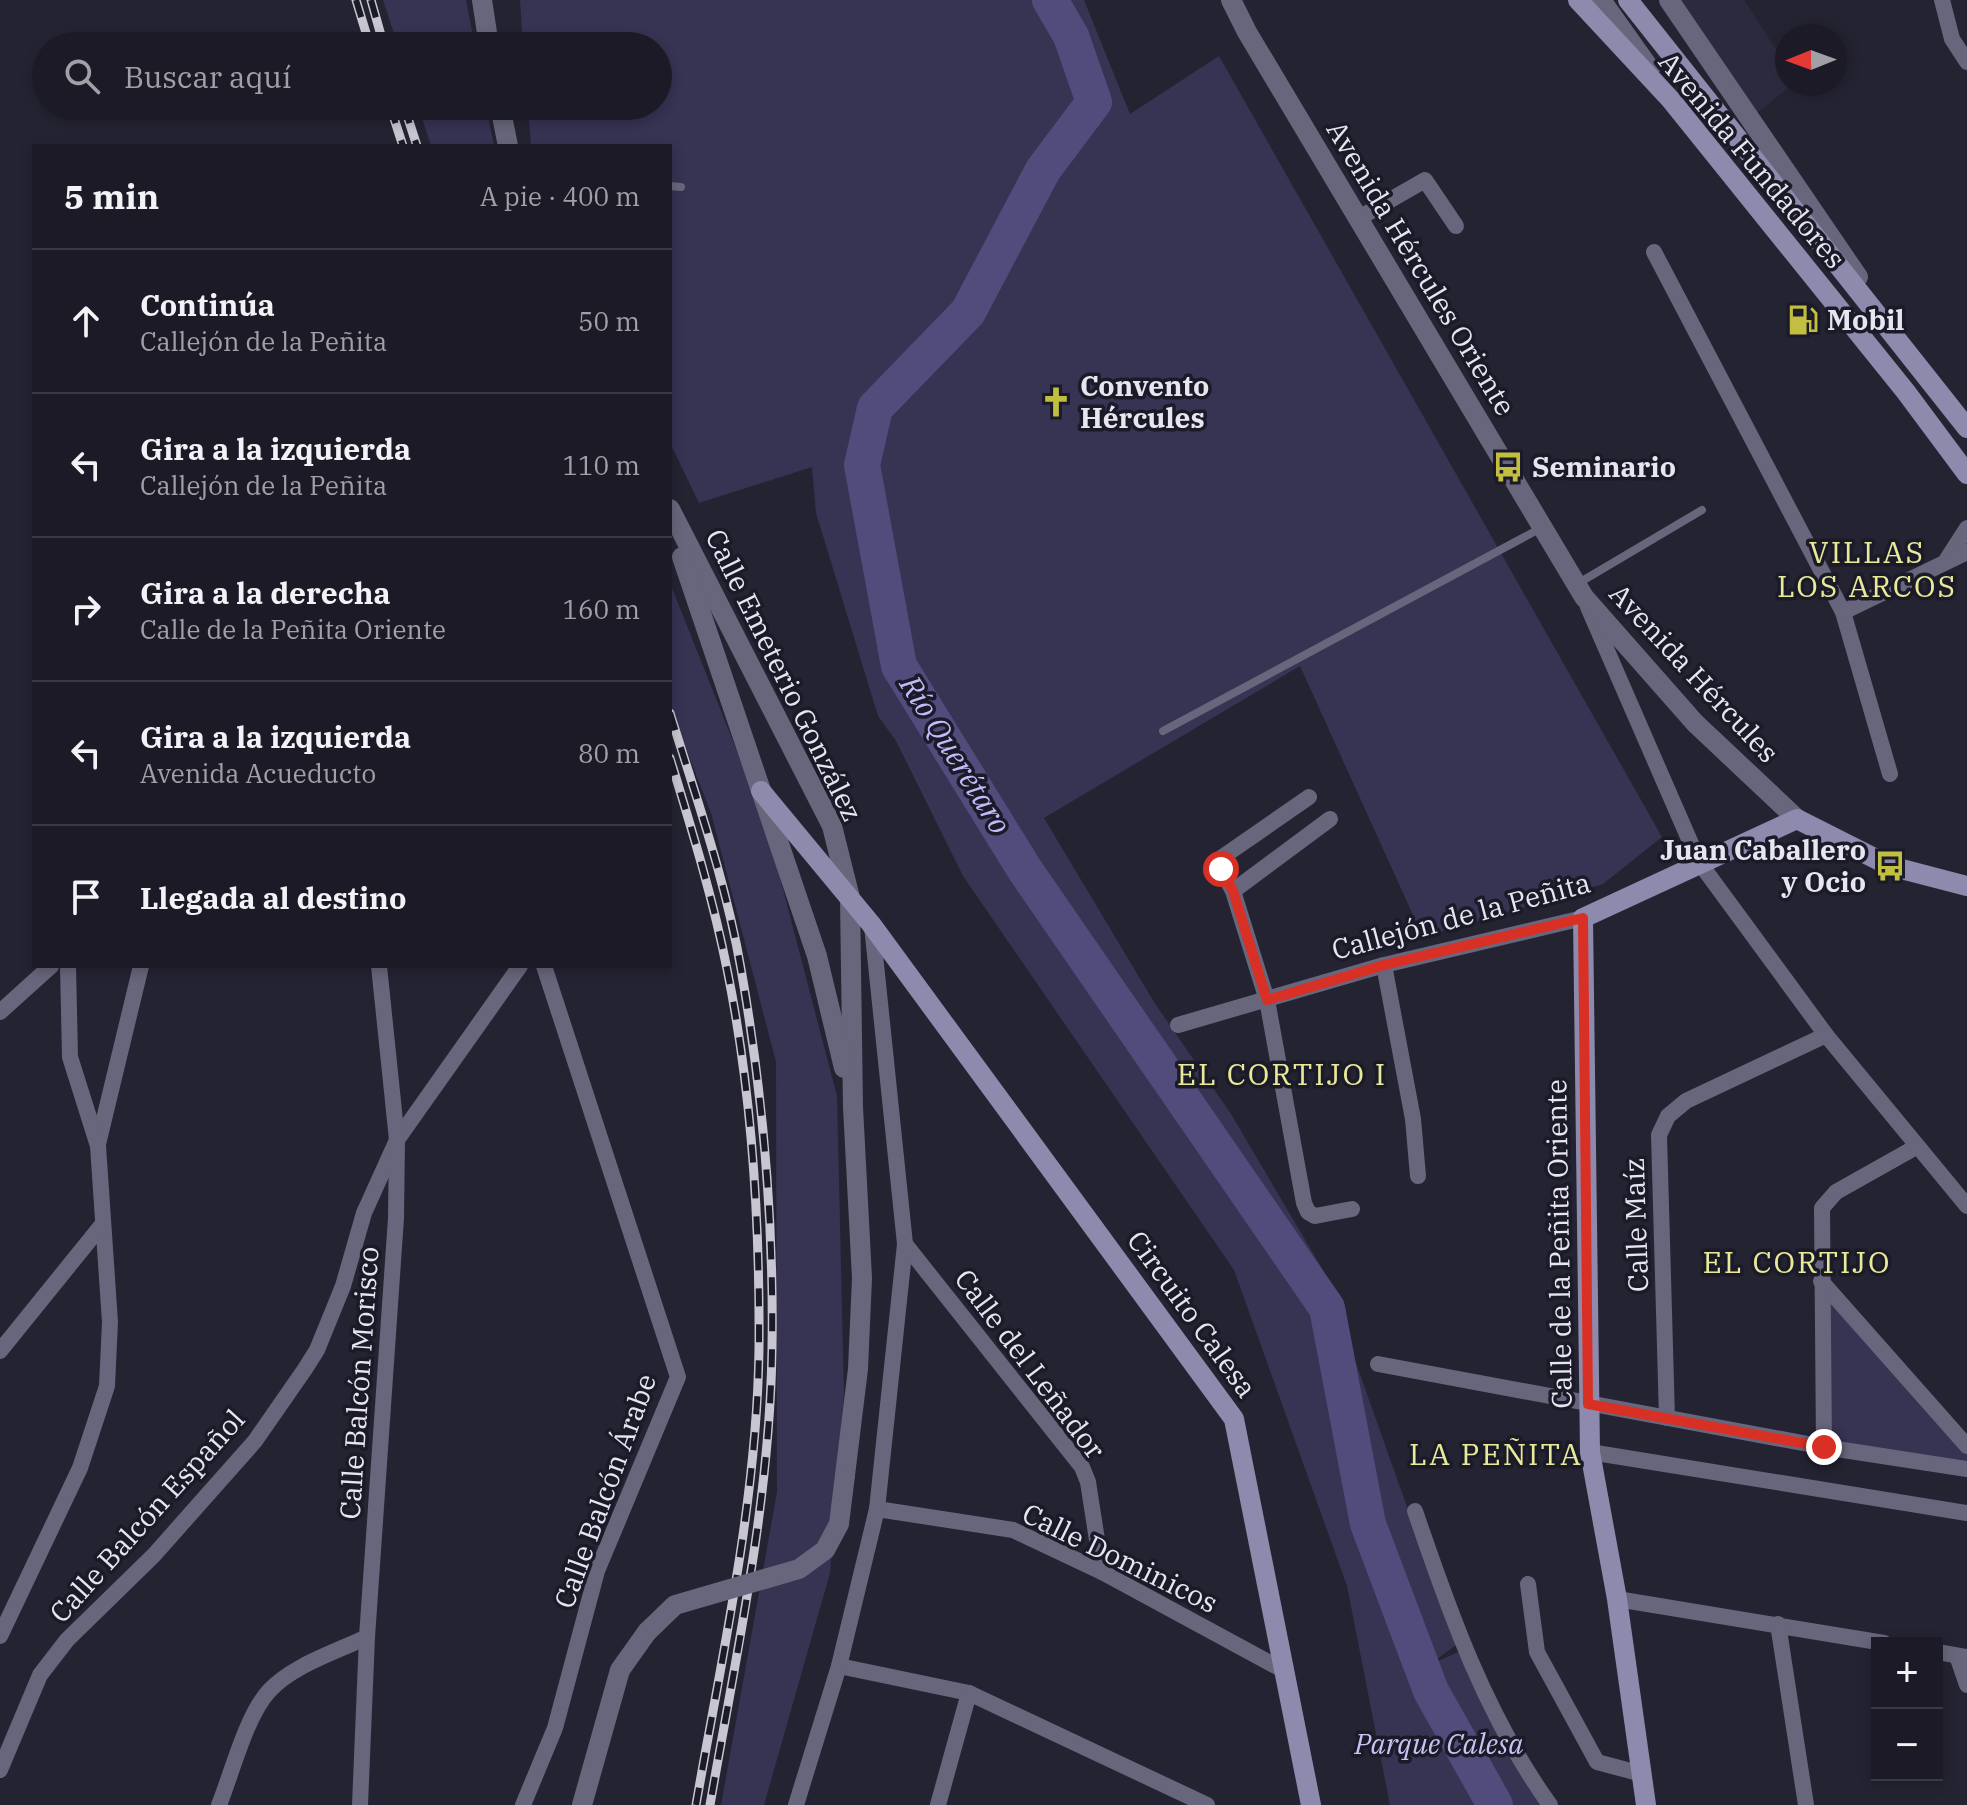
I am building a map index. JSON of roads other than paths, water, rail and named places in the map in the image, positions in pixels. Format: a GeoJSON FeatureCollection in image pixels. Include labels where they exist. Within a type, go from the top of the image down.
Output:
{"type":"FeatureCollection","features":[{"type":"Feature","properties":{"kind":"main road","name":"Avenida Fundadores"},"geometry":{"type":"LineString","coordinates":[[1578,0],[1671,100],[1906,392],[1967,474]]}},
{"type":"Feature","properties":{"kind":"main road","name":"Avenida Fundadores"},"geometry":{"type":"LineString","coordinates":[[1628,0],[1967,428]]}},
{"type":"Feature","properties":{"kind":"main road","name":"Circuito Calesa"},"geometry":{"type":"LineString","coordinates":[[761,791],[871,924],[1234,1419],[1311,1805]]}},
{"type":"Feature","properties":{"kind":"main road","name":"Callejón de la Peñita"},"geometry":{"type":"LineString","coordinates":[[1583,918],[1797,819]]}},
{"type":"Feature","properties":{"kind":"main road","name":"Avenida Hércules"},"geometry":{"type":"LineString","coordinates":[[1797,819],[1890,866],[1967,886]]}},
{"type":"Feature","properties":{"kind":"main road","name":"Calle de la Peñita Oriente"},"geometry":{"type":"LineString","coordinates":[[1583,918],[1590,1452],[1617,1599],[1646,1805]]}},
{"type":"Feature","properties":{"kind":"street"},"geometry":{"type":"LineString","coordinates":[[482,0],[487,32]]}},
{"type":"Feature","properties":{"kind":"street","name":"Avenida Hércules Oriente"},"geometry":{"type":"LineString","coordinates":[[1231,0],[1247,32],[1566,564]]}},
{"type":"Feature","properties":{"kind":"street"},"geometry":{"type":"LineString","coordinates":[[1601,0],[1671,100]]}},
{"type":"Feature","properties":{"kind":"street"},"geometry":{"type":"LineString","coordinates":[[1669,0],[1925,377]]}},
{"type":"Feature","properties":{"kind":"street"},"geometry":{"type":"LineString","coordinates":[[1942,0],[1952,39],[1967,62]]}},
{"type":"Feature","properties":{"kind":"street"},"geometry":{"type":"LineString","coordinates":[[503,120],[508,144]]}},
{"type":"Feature","properties":{"kind":"street"},"geometry":{"type":"LineString","coordinates":[[1359,218],[1425,180],[1456,226]]}},
{"type":"Feature","properties":{"kind":"street"},"geometry":{"type":"LineString","coordinates":[[1654,252],[1843,612],[1890,774]]}},
{"type":"Feature","properties":{"kind":"street","name":"Calle Emeterio González"},"geometry":{"type":"LineString","coordinates":[[582,1805],[620,1670],[647,1632],[675,1605],[799,1569],[825,1550],[839,1524],[858,1369],[862,1278],[853,1107],[850,898],[832,826],[780,731],[672,513]]}},
{"type":"Feature","properties":{"kind":"street","name":"Calle Emeterio González"},"geometry":{"type":"LineString","coordinates":[[672,527],[817,956],[853,1107]]}},
{"type":"Feature","properties":{"kind":"street"},"geometry":{"type":"LineString","coordinates":[[1946,561],[1967,528]]}},
{"type":"Feature","properties":{"kind":"street"},"geometry":{"type":"LineString","coordinates":[[1843,612],[1967,552]]}},
{"type":"Feature","properties":{"kind":"street","name":"Avenida Hércules"},"geometry":{"type":"LineString","coordinates":[[1566,564],[1580,590],[1695,723],[1797,819]]}},
{"type":"Feature","properties":{"kind":"street"},"geometry":{"type":"LineString","coordinates":[[1580,590],[1699,862],[1826,1035],[1967,1206]]}},
{"type":"Feature","properties":{"kind":"street"},"geometry":{"type":"LineString","coordinates":[[745,743],[762,727],[780,731]]}},
{"type":"Feature","properties":{"kind":"street"},"geometry":{"type":"LineString","coordinates":[[1309,797],[1221,858],[1221,869],[1233,891],[1267,1000],[1308,1212],[1315,1216],[1352,1209]]}},
{"type":"Feature","properties":{"kind":"street"},"geometry":{"type":"LineString","coordinates":[[1233,891],[1330,819]]}},
{"type":"Feature","properties":{"kind":"street","name":"Callejón de la Peñita"},"geometry":{"type":"LineString","coordinates":[[1178,1025],[1384,965],[1583,918]]}},
{"type":"Feature","properties":{"kind":"street"},"geometry":{"type":"LineString","coordinates":[[796,1805],[839,1666],[877,1509],[905,1244],[871,924]]}},
{"type":"Feature","properties":{"kind":"street"},"geometry":{"type":"LineString","coordinates":[[1384,965],[1413,1119],[1418,1176]]}},
{"type":"Feature","properties":{"kind":"street"},"geometry":{"type":"LineString","coordinates":[[0,1012],[49,968]]}},
{"type":"Feature","properties":{"kind":"street"},"geometry":{"type":"LineString","coordinates":[[0,1636],[80,1468],[107,1386],[110,1322],[101,1226],[98,1146],[70,1057],[68,968]]}},
{"type":"Feature","properties":{"kind":"street"},"geometry":{"type":"LineString","coordinates":[[98,1146],[141,968]]}},
{"type":"Feature","properties":{"kind":"street","name":"Calle Balcón Morisco"},"geometry":{"type":"LineString","coordinates":[[360,1805],[367,1637],[396,1218],[397,1140],[379,968]]}},
{"type":"Feature","properties":{"kind":"street","name":"Calle Balcón Español"},"geometry":{"type":"LineString","coordinates":[[0,1770],[40,1675],[67,1640],[154,1555],[255,1441],[317,1350],[343,1286],[364,1213],[397,1140],[519,968]]}},
{"type":"Feature","properties":{"kind":"street","name":"Calle Balcón Árabe"},"geometry":{"type":"LineString","coordinates":[[523,1805],[555,1728],[597,1571],[678,1377],[545,968]]}},
{"type":"Feature","properties":{"kind":"street","name":"Calle Maíz"},"geometry":{"type":"LineString","coordinates":[[1667,1418],[1659,1135],[1668,1116],[1686,1101],[1826,1035]]}},
{"type":"Feature","properties":{"kind":"street"},"geometry":{"type":"LineString","coordinates":[[1824,1447],[1822,1208],[1836,1192],[1916,1147]]}},
{"type":"Feature","properties":{"kind":"street"},"geometry":{"type":"LineString","coordinates":[[0,1351],[101,1226]]}},
{"type":"Feature","properties":{"kind":"street","name":"Calle del Leñador"},"geometry":{"type":"LineString","coordinates":[[905,1244],[1082,1467],[1088,1482],[1102,1572]]}},
{"type":"Feature","properties":{"kind":"street"},"geometry":{"type":"LineString","coordinates":[[1821,1281],[1967,1446]]}},
{"type":"Feature","properties":{"kind":"street"},"geometry":{"type":"LineString","coordinates":[[1378,1364],[1824,1447],[1967,1469]]}},
{"type":"Feature","properties":{"kind":"street"},"geometry":{"type":"LineString","coordinates":[[1590,1452],[1967,1513]]}},
{"type":"Feature","properties":{"kind":"street","name":"Calle Dominicos"},"geometry":{"type":"LineString","coordinates":[[877,1509],[1013,1530],[1102,1572],[1283,1670]]}},
{"type":"Feature","properties":{"kind":"street"},"geometry":{"type":"LineString","coordinates":[[1415,1511],[1453,1624],[1518,1760],[1550,1805]]}},
{"type":"Feature","properties":{"kind":"street"},"geometry":{"type":"LineString","coordinates":[[1528,1584],[1537,1652],[1597,1762],[1642,1774]]}},
{"type":"Feature","properties":{"kind":"street"},"geometry":{"type":"LineString","coordinates":[[1617,1599],[1871,1641]]}},
{"type":"Feature","properties":{"kind":"street"},"geometry":{"type":"LineString","coordinates":[[1778,1624],[1806,1805]]}},
{"type":"Feature","properties":{"kind":"street"},"geometry":{"type":"LineString","coordinates":[[219,1805],[258,1706],[269,1691],[285,1678],[367,1637]]}},
{"type":"Feature","properties":{"kind":"street"},"geometry":{"type":"LineString","coordinates":[[1962,1657],[1967,1685]]}},
{"type":"Feature","properties":{"kind":"street"},"geometry":{"type":"LineString","coordinates":[[839,1666],[969,1693],[1207,1805]]}},
{"type":"Feature","properties":{"kind":"street"},"geometry":{"type":"LineString","coordinates":[[938,1805],[969,1693]]}},
{"type":"Feature","properties":{"kind":"lane"},"geometry":{"type":"LineString","coordinates":[[672,186],[681,187]]}},
{"type":"Feature","properties":{"kind":"lane"},"geometry":{"type":"LineString","coordinates":[[1580,590],[1702,510]]}},
{"type":"Feature","properties":{"kind":"lane"},"geometry":{"type":"LineString","coordinates":[[1163,731],[1543,526]]}},
{"type":"Feature","properties":{"kind":"waterway","name":"Río Querétaro"},"geometry":{"type":"LineString","coordinates":[[1050,0],[1071,36],[1094,102],[1043,170],[968,312],[875,408],[862,465],[899,666],[1025,870],[1327,1308],[1368,1524],[1431,1691],[1495,1805]]}},
{"type":"Feature","properties":{"kind":"railway"},"geometry":{"type":"LineString","coordinates":[[356,0],[366,32]]}},
{"type":"Feature","properties":{"kind":"railway"},"geometry":{"type":"LineString","coordinates":[[371,0],[380,32]]}},
{"type":"Feature","properties":{"kind":"railway"},"geometry":{"type":"LineString","coordinates":[[395,120],[402,144]]}},
{"type":"Feature","properties":{"kind":"railway"},"geometry":{"type":"LineString","coordinates":[[409,120],[416,144]]}},
{"type":"Feature","properties":{"kind":"railway"},"geometry":{"type":"LineString","coordinates":[[672,719],[719,872],[735,936],[761,1111],[771,1254],[772,1349],[765,1464],[750,1578],[710,1805]]}},
{"type":"Feature","properties":{"kind":"railway"},"geometry":{"type":"LineString","coordinates":[[672,765],[715,916],[736,1015],[753,1158],[758,1254],[759,1349],[752,1463],[736,1578],[696,1805]]}},
{"type":"Feature","properties":{"kind":"place","name":"Mobil"},"geometry":{"type":"Point","coordinates":[1803,320]}},
{"type":"Feature","properties":{"kind":"place","name":"Convento Hércules"},"geometry":{"type":"Point","coordinates":[1056,402]}},
{"type":"Feature","properties":{"kind":"place","name":"Seminario"},"geometry":{"type":"Point","coordinates":[1508,467]}},
{"type":"Feature","properties":{"kind":"place","name":"Juan Caballero y Ocio"},"geometry":{"type":"Point","coordinates":[1890,866]}},
{"type":"Feature","properties":{"kind":"district","name":"VILLAS LOS ARCOS"},"geometry":{"type":"Point","coordinates":[1867,570]}},
{"type":"Feature","properties":{"kind":"district","name":"EL CORTIJO I"},"geometry":{"type":"Point","coordinates":[1282,1075]}},
{"type":"Feature","properties":{"kind":"district","name":"EL CORTIJO"},"geometry":{"type":"Point","coordinates":[1797,1263]}},
{"type":"Feature","properties":{"kind":"district","name":"LA PEÑITA"},"geometry":{"type":"Point","coordinates":[1496,1455]}},
{"type":"Feature","properties":{"kind":"park label","name":"Parque Calesa"},"geometry":{"type":"Point","coordinates":[1439,1744]}}]}
